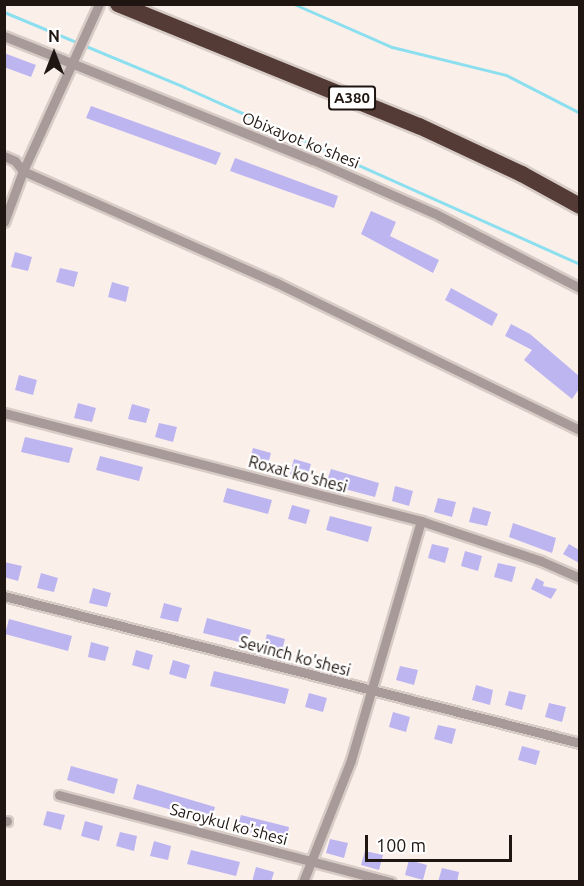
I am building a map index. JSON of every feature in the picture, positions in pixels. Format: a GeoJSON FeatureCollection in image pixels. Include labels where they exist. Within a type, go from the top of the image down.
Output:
{"type":"FeatureCollection","features":[{"type":"Feature","properties":{"kind":"highway","name":"A380"},"geometry":{"type":"LineString","coordinates":[[118,4],[419,126],[522,174],[579,206]]}},
{"type":"Feature","properties":{"kind":"street"},"geometry":{"type":"LineString","coordinates":[[4,222],[23,171],[72,60],[81,48],[99,4]]}},
{"type":"Feature","properties":{"kind":"street","name":"Obixayot ko'shesi"},"geometry":{"type":"LineString","coordinates":[[4,36],[72,60],[408,202],[579,288]]}},
{"type":"Feature","properties":{"kind":"street"},"geometry":{"type":"LineString","coordinates":[[4,156],[15,161],[23,171],[277,283],[579,430]]}},
{"type":"Feature","properties":{"kind":"street","name":"Roxat ko'shesi"},"geometry":{"type":"LineString","coordinates":[[4,413],[421,521],[541,561],[579,578]]}},
{"type":"Feature","properties":{"kind":"street"},"geometry":{"type":"LineString","coordinates":[[303,882],[372,692],[421,521]]}},
{"type":"Feature","properties":{"kind":"street","name":"Sevinch ko'shesi"},"geometry":{"type":"LineString","coordinates":[[4,596],[372,692],[579,743]]}},
{"type":"Feature","properties":{"kind":"street","name":"Saroykul ko'shesi"},"geometry":{"type":"LineString","coordinates":[[59,795],[391,882]]}},
{"type":"Feature","properties":{"kind":"building"},"geometry":{"type":"Polygon","coordinates":[[[4,53],[36,65],[31,77],[4,67],[4,53]]]}},
{"type":"Feature","properties":{"kind":"building"},"geometry":{"type":"Polygon","coordinates":[[[91,106],[221,153],[216,165],[86,118],[91,106]]]}},
{"type":"Feature","properties":{"kind":"building"},"geometry":{"type":"Polygon","coordinates":[[[235,158],[338,196],[334,208],[230,171],[235,158]]]}},
{"type":"Feature","properties":{"kind":"building"},"geometry":{"type":"Polygon","coordinates":[[[371,211],[396,222],[390,236],[439,260],[433,273],[361,234],[371,211]]]}},
{"type":"Feature","properties":{"kind":"building"},"geometry":{"type":"Polygon","coordinates":[[[15,252],[32,257],[28,271],[11,267],[15,252]]]}},
{"type":"Feature","properties":{"kind":"building"},"geometry":{"type":"Polygon","coordinates":[[[60,268],[78,272],[74,287],[56,282],[60,268]]]}},
{"type":"Feature","properties":{"kind":"building"},"geometry":{"type":"Polygon","coordinates":[[[112,282],[129,287],[126,302],[108,297],[112,282]]]}},
{"type":"Feature","properties":{"kind":"building"},"geometry":{"type":"Polygon","coordinates":[[[451,288],[498,314],[492,326],[445,300],[451,288]]]}},
{"type":"Feature","properties":{"kind":"building"},"geometry":{"type":"Polygon","coordinates":[[[511,324],[530,334],[579,376],[579,389],[572,399],[524,360],[532,350],[505,336],[511,324]]]}},
{"type":"Feature","properties":{"kind":"building"},"geometry":{"type":"Polygon","coordinates":[[[19,375],[37,380],[33,395],[15,390],[19,375]]]}},
{"type":"Feature","properties":{"kind":"building"},"geometry":{"type":"Polygon","coordinates":[[[78,403],[96,408],[92,422],[74,418],[78,403]]]}},
{"type":"Feature","properties":{"kind":"building"},"geometry":{"type":"Polygon","coordinates":[[[132,404],[150,409],[146,423],[128,419],[132,404]]]}},
{"type":"Feature","properties":{"kind":"building"},"geometry":{"type":"Polygon","coordinates":[[[159,423],[177,427],[173,442],[155,437],[159,423]]]}},
{"type":"Feature","properties":{"kind":"building"},"geometry":{"type":"Polygon","coordinates":[[[25,437],[73,448],[69,463],[21,452],[25,437]]]}},
{"type":"Feature","properties":{"kind":"building"},"geometry":{"type":"Polygon","coordinates":[[[253,448],[271,453],[267,468],[249,463],[253,448]]]}},
{"type":"Feature","properties":{"kind":"building"},"geometry":{"type":"Polygon","coordinates":[[[100,456],[143,467],[139,481],[96,470],[100,456]]]}},
{"type":"Feature","properties":{"kind":"building"},"geometry":{"type":"Polygon","coordinates":[[[294,459],[311,464],[307,478],[290,474],[294,459]]]}},
{"type":"Feature","properties":{"kind":"building"},"geometry":{"type":"Polygon","coordinates":[[[331,469],[379,483],[375,497],[326,484],[331,469]]]}},
{"type":"Feature","properties":{"kind":"building"},"geometry":{"type":"Polygon","coordinates":[[[395,486],[413,491],[409,506],[392,501],[395,486]]]}},
{"type":"Feature","properties":{"kind":"building"},"geometry":{"type":"Polygon","coordinates":[[[227,488],[272,500],[268,514],[223,502],[227,488]]]}},
{"type":"Feature","properties":{"kind":"building"},"geometry":{"type":"Polygon","coordinates":[[[438,498],[456,502],[452,517],[434,512],[438,498]]]}},
{"type":"Feature","properties":{"kind":"building"},"geometry":{"type":"Polygon","coordinates":[[[292,505],[310,510],[306,524],[288,519],[292,505]]]}},
{"type":"Feature","properties":{"kind":"building"},"geometry":{"type":"Polygon","coordinates":[[[473,507],[491,512],[487,526],[469,522],[473,507]]]}},
{"type":"Feature","properties":{"kind":"building"},"geometry":{"type":"Polygon","coordinates":[[[330,516],[372,527],[368,542],[326,530],[330,516]]]}},
{"type":"Feature","properties":{"kind":"building"},"geometry":{"type":"Polygon","coordinates":[[[513,523],[556,538],[552,553],[509,537],[513,523]]]}},
{"type":"Feature","properties":{"kind":"building"},"geometry":{"type":"Polygon","coordinates":[[[432,544],[449,548],[445,563],[428,558],[432,544]]]}},
{"type":"Feature","properties":{"kind":"building"},"geometry":{"type":"Polygon","coordinates":[[[569,544],[579,550],[579,563],[563,554],[569,544]]]}},
{"type":"Feature","properties":{"kind":"building"},"geometry":{"type":"Polygon","coordinates":[[[465,551],[482,556],[478,571],[461,566],[465,551]]]}},
{"type":"Feature","properties":{"kind":"building"},"geometry":{"type":"Polygon","coordinates":[[[4,562],[22,566],[18,581],[4,577],[4,562]]]}},
{"type":"Feature","properties":{"kind":"building"},"geometry":{"type":"Polygon","coordinates":[[[498,563],[516,567],[512,582],[494,577],[498,563]]]}},
{"type":"Feature","properties":{"kind":"building"},"geometry":{"type":"Polygon","coordinates":[[[41,573],[58,578],[54,592],[37,588],[41,573]]]}},
{"type":"Feature","properties":{"kind":"building"},"geometry":{"type":"Polygon","coordinates":[[[536,578],[544,582],[543,586],[557,589],[551,599],[531,589],[536,578]]]}},
{"type":"Feature","properties":{"kind":"building"},"geometry":{"type":"Polygon","coordinates":[[[93,588],[111,593],[107,607],[89,603],[93,588]]]}},
{"type":"Feature","properties":{"kind":"building"},"geometry":{"type":"Polygon","coordinates":[[[164,603],[182,608],[178,622],[160,618],[164,603]]]}},
{"type":"Feature","properties":{"kind":"building"},"geometry":{"type":"Polygon","coordinates":[[[207,618],[251,630],[247,644],[203,633],[207,618]]]}},
{"type":"Feature","properties":{"kind":"building"},"geometry":{"type":"Polygon","coordinates":[[[9,619],[72,636],[68,651],[5,634],[9,619]]]}},
{"type":"Feature","properties":{"kind":"building"},"geometry":{"type":"Polygon","coordinates":[[[267,634],[285,639],[281,654],[263,649],[267,634]]]}},
{"type":"Feature","properties":{"kind":"building"},"geometry":{"type":"Polygon","coordinates":[[[91,642],[109,647],[105,661],[88,657],[91,642]]]}},
{"type":"Feature","properties":{"kind":"building"},"geometry":{"type":"Polygon","coordinates":[[[136,650],[153,655],[149,670],[132,665],[136,650]]]}},
{"type":"Feature","properties":{"kind":"building"},"geometry":{"type":"Polygon","coordinates":[[[173,660],[190,665],[186,679],[169,674],[173,660]]]}},
{"type":"Feature","properties":{"kind":"building"},"geometry":{"type":"Polygon","coordinates":[[[400,666],[418,670],[414,685],[396,680],[400,666]]]}},
{"type":"Feature","properties":{"kind":"building"},"geometry":{"type":"Polygon","coordinates":[[[214,671],[289,689],[285,704],[210,686],[214,671]]]}},
{"type":"Feature","properties":{"kind":"building"},"geometry":{"type":"Polygon","coordinates":[[[476,685],[493,690],[490,705],[472,700],[476,685]]]}},
{"type":"Feature","properties":{"kind":"building"},"geometry":{"type":"Polygon","coordinates":[[[509,691],[526,695],[522,710],[505,705],[509,691]]]}},
{"type":"Feature","properties":{"kind":"building"},"geometry":{"type":"Polygon","coordinates":[[[309,693],[327,698],[323,712],[305,707],[309,693]]]}},
{"type":"Feature","properties":{"kind":"building"},"geometry":{"type":"Polygon","coordinates":[[[549,703],[566,707],[562,722],[545,717],[549,703]]]}},
{"type":"Feature","properties":{"kind":"building"},"geometry":{"type":"Polygon","coordinates":[[[393,712],[410,717],[406,732],[389,727],[393,712]]]}},
{"type":"Feature","properties":{"kind":"building"},"geometry":{"type":"Polygon","coordinates":[[[438,725],[456,729],[452,744],[434,739],[438,725]]]}},
{"type":"Feature","properties":{"kind":"building"},"geometry":{"type":"Polygon","coordinates":[[[522,746],[540,751],[536,765],[518,760],[522,746]]]}},
{"type":"Feature","properties":{"kind":"building"},"geometry":{"type":"Polygon","coordinates":[[[71,766],[118,779],[114,794],[67,780],[71,766]]]}},
{"type":"Feature","properties":{"kind":"building"},"geometry":{"type":"Polygon","coordinates":[[[137,784],[215,807],[211,821],[133,799],[137,784]]]}},
{"type":"Feature","properties":{"kind":"building"},"geometry":{"type":"Polygon","coordinates":[[[47,811],[65,815],[61,830],[43,825],[47,811]]]}},
{"type":"Feature","properties":{"kind":"building"},"geometry":{"type":"Polygon","coordinates":[[[241,815],[289,827],[286,842],[237,829],[241,815]]]}},
{"type":"Feature","properties":{"kind":"building"},"geometry":{"type":"Polygon","coordinates":[[[85,821],[103,826],[99,841],[81,836],[85,821]]]}},
{"type":"Feature","properties":{"kind":"building"},"geometry":{"type":"Polygon","coordinates":[[[120,832],[137,836],[134,851],[116,846],[120,832]]]}},
{"type":"Feature","properties":{"kind":"building"},"geometry":{"type":"Polygon","coordinates":[[[330,839],[348,843],[344,858],[326,853],[330,839]]]}},
{"type":"Feature","properties":{"kind":"building"},"geometry":{"type":"Polygon","coordinates":[[[154,841],[171,846],[168,860],[150,856],[154,841]]]}},
{"type":"Feature","properties":{"kind":"building"},"geometry":{"type":"Polygon","coordinates":[[[191,850],[240,862],[236,876],[187,864],[191,850]]]}},
{"type":"Feature","properties":{"kind":"building"},"geometry":{"type":"Polygon","coordinates":[[[365,851],[383,855],[379,870],[361,865],[365,851]]]}},
{"type":"Feature","properties":{"kind":"building"},"geometry":{"type":"Polygon","coordinates":[[[409,860],[427,865],[423,880],[405,875],[409,860]]]}},
{"type":"Feature","properties":{"kind":"building"},"geometry":{"type":"Polygon","coordinates":[[[256,867],[274,872],[271,882],[252,882],[256,867]]]}},
{"type":"Feature","properties":{"kind":"building"},"geometry":{"type":"Polygon","coordinates":[[[442,868],[459,872],[457,882],[438,882],[442,868]]]}},
{"type":"Feature","properties":{"kind":"waterway"},"geometry":{"type":"LineString","coordinates":[[294,4],[392,47],[506,75],[580,113]]}},
{"type":"Feature","properties":{"kind":"waterway"},"geometry":{"type":"LineString","coordinates":[[4,12],[184,87],[580,264]]}}]}
